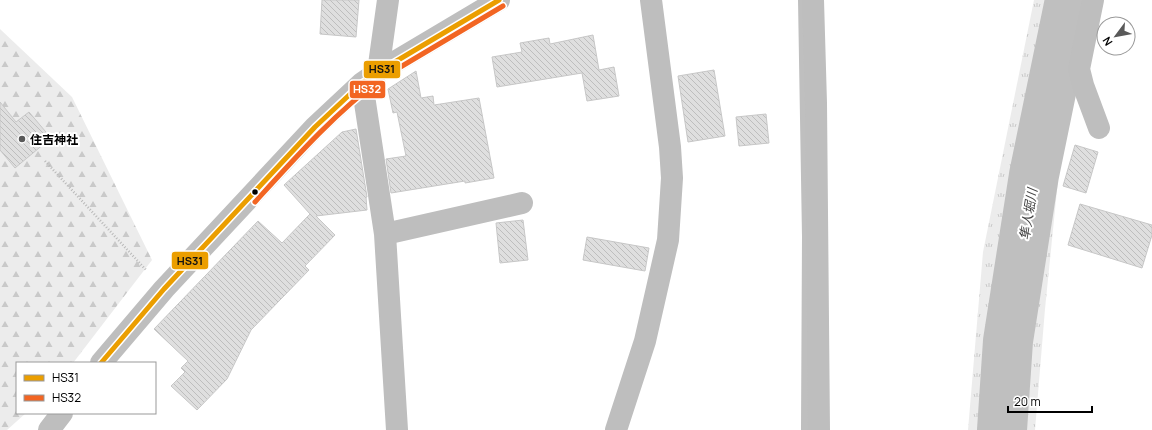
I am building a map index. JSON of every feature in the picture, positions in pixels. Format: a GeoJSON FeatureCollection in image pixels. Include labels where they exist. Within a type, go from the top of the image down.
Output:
{"type":"FeatureCollection","features":[{"type":"Feature","properties":{"kind":"street"},"geometry":{"type":"LineString","coordinates":[[388,0],[370,77],[385,234],[397,430]]}},
{"type":"Feature","properties":{"kind":"street"},"geometry":{"type":"LineString","coordinates":[[102,362],[164,289],[315,127],[370,77],[499,0]]}},
{"type":"Feature","properties":{"kind":"street"},"geometry":{"type":"LineString","coordinates":[[616,430],[645,340],[668,240],[672,178],[670,147],[651,0]]}},
{"type":"Feature","properties":{"kind":"street"},"geometry":{"type":"LineString","coordinates":[[813,0],[816,103],[819,430]]}},
{"type":"Feature","properties":{"kind":"street"},"geometry":{"type":"LineString","coordinates":[[1093,0],[1079,69],[1083,85],[1099,128]]}},
{"type":"Feature","properties":{"kind":"street"},"geometry":{"type":"LineString","coordinates":[[385,234],[522,203]]}},
{"type":"Feature","properties":{"kind":"street"},"geometry":{"type":"LineString","coordinates":[[48,430],[61,414]]}},
{"type":"Feature","properties":{"kind":"path"},"geometry":{"type":"LineString","coordinates":[[45,161],[164,289]]}},
{"type":"Feature","properties":{"kind":"green space"},"geometry":{"type":"Polygon","coordinates":[[[1034,0],[1060,0],[1007,252],[994,430],[968,430],[983,252],[1034,0]]]}},
{"type":"Feature","properties":{"kind":"green space"},"geometry":{"type":"Polygon","coordinates":[[[1077,0],[1085,0],[1068,81],[1045,309],[1035,430],[1013,430],[1020,316],[1048,135],[1077,0]]]}},
{"type":"Feature","properties":{"kind":"green space"},"geometry":{"type":"Polygon","coordinates":[[[0,29],[72,97],[152,260],[74,362],[16,362],[16,414],[25,414],[7,430],[0,430],[0,29]]]}},
{"type":"Feature","properties":{"kind":"building"},"geometry":{"type":"Polygon","coordinates":[[[322,0],[359,0],[356,37],[320,34],[322,0]]]}},
{"type":"Feature","properties":{"kind":"building"},"geometry":{"type":"Polygon","coordinates":[[[593,35],[599,70],[614,67],[619,96],[587,101],[582,73],[497,87],[492,57],[522,52],[520,43],[549,38],[550,44],[593,35]]]}},
{"type":"Feature","properties":{"kind":"building"},"geometry":{"type":"Polygon","coordinates":[[[714,70],[725,136],[688,142],[678,76],[714,70]]]}},
{"type":"Feature","properties":{"kind":"building"},"geometry":{"type":"Polygon","coordinates":[[[416,71],[421,98],[433,96],[434,105],[479,98],[494,178],[465,183],[465,181],[391,193],[386,159],[406,156],[397,112],[393,113],[388,89],[416,71]]]}},
{"type":"Feature","properties":{"kind":"building"},"geometry":{"type":"Polygon","coordinates":[[[0,102],[16,122],[29,112],[51,138],[15,168],[0,150],[0,102]]]}},
{"type":"Feature","properties":{"kind":"building"},"geometry":{"type":"Polygon","coordinates":[[[766,114],[769,143],[739,146],[736,117],[766,114]]]}},
{"type":"Feature","properties":{"kind":"building"},"geometry":{"type":"Polygon","coordinates":[[[356,129],[367,197],[367,210],[316,216],[335,235],[305,266],[309,270],[251,330],[227,379],[197,410],[171,386],[185,372],[181,368],[188,361],[154,329],[258,221],[282,243],[310,214],[284,185],[342,132],[356,129]]]}},
{"type":"Feature","properties":{"kind":"building"},"geometry":{"type":"Polygon","coordinates":[[[1075,145],[1098,152],[1086,193],[1063,186],[1075,145]]]}},
{"type":"Feature","properties":{"kind":"building"},"geometry":{"type":"Polygon","coordinates":[[[1080,204],[1152,225],[1152,235],[1142,268],[1068,245],[1080,204]]]}},
{"type":"Feature","properties":{"kind":"building"},"geometry":{"type":"Polygon","coordinates":[[[523,220],[528,260],[500,263],[496,223],[523,220]]]}},
{"type":"Feature","properties":{"kind":"building"},"geometry":{"type":"Polygon","coordinates":[[[587,237],[649,248],[645,271],[583,260],[587,237]]]}},
{"type":"Feature","properties":{"kind":"waterway"},"geometry":{"type":"LineString","coordinates":[[802,0],[806,237],[805,430]]}},
{"type":"Feature","properties":{"kind":"waterway","name":"隼人堀川"},"geometry":{"type":"LineString","coordinates":[[1002,430],[1008,341],[1034,175],[1070,0]]}},
{"type":"Feature","properties":{"kind":"transit line","name":"HS31"},"geometry":{"type":"LineString","coordinates":[[102,362],[164,289],[315,127],[362,83],[499,0]]}},
{"type":"Feature","properties":{"kind":"transit line","name":"HS32"},"geometry":{"type":"LineString","coordinates":[[255,202],[331,121],[364,92],[382,78],[503,6]]}},
{"type":"Feature","properties":{"kind":"place","name":"住吉神社"},"geometry":{"type":"Point","coordinates":[22,139]}}]}
